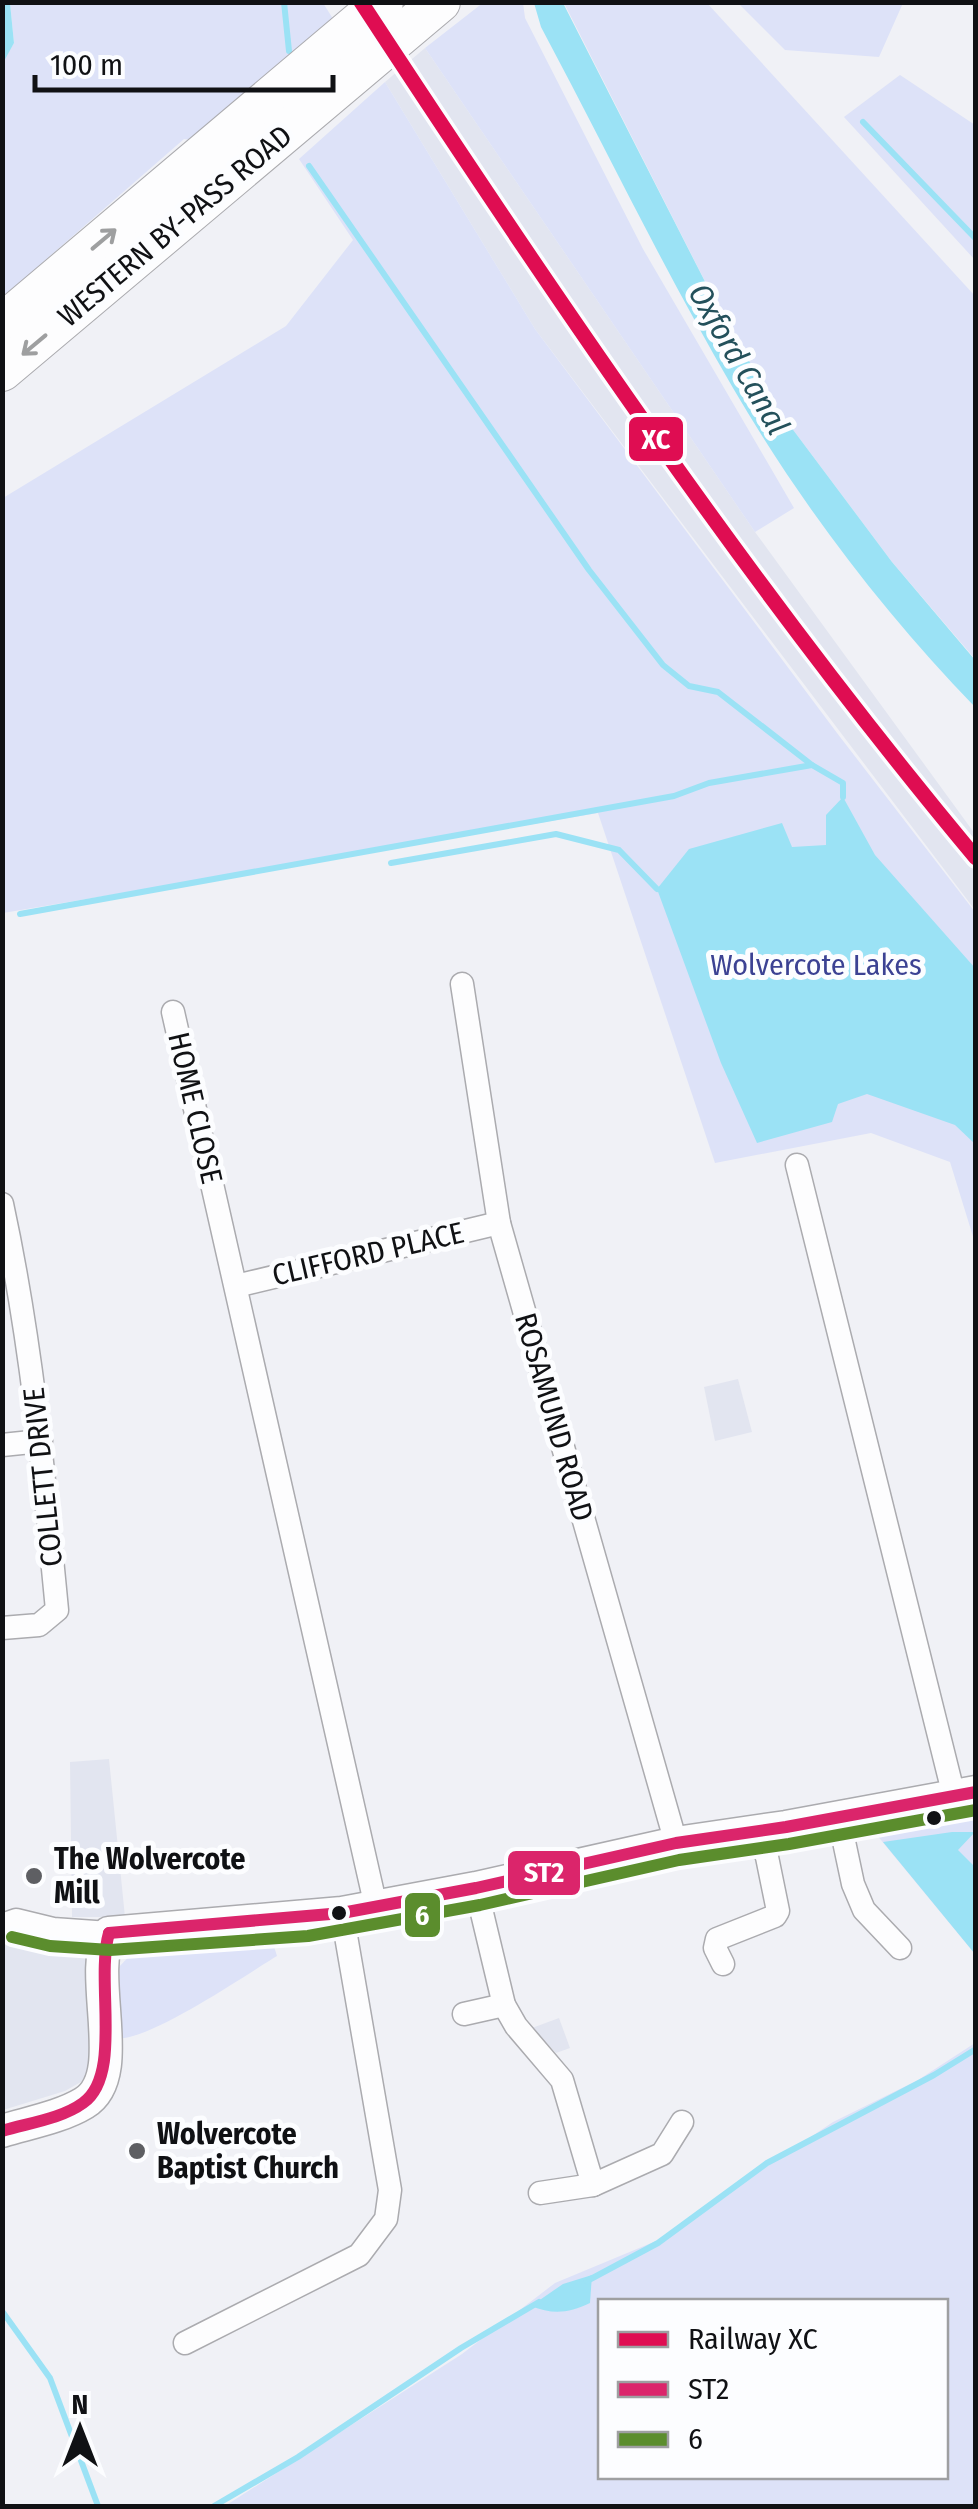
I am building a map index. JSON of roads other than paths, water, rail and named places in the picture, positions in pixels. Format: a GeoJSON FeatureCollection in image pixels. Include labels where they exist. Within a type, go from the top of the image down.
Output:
{"type":"FeatureCollection","features":[{"type":"Feature","properties":{"kind":"highway","name":"WESTERN BY-PASS ROAD"},"geometry":{"type":"LineString","coordinates":[[2,371],[383,2]]}},
{"type":"Feature","properties":{"kind":"highway","name":"WESTERN BY-PASS ROAD"},"geometry":{"type":"LineString","coordinates":[[2,324],[440,2]]}},
{"type":"Feature","properties":{"kind":"street","name":"ROSAMUND ROAD"},"geometry":{"type":"LineString","coordinates":[[462,984],[499,1223],[676,1843]]}},
{"type":"Feature","properties":{"kind":"street","name":"HOME CLOSE"},"geometry":{"type":"LineString","coordinates":[[173,1012],[376,1907]]}},
{"type":"Feature","properties":{"kind":"street"},"geometry":{"type":"LineString","coordinates":[[7,1916],[53,1929],[110,1933],[342,1913],[476,1888],[676,1843],[965,1794],[797,1165]]}},
{"type":"Feature","properties":{"kind":"street","name":"COLLETT DRIVE"},"geometry":{"type":"LineString","coordinates":[[2,1204],[41,1441],[57,1610],[39,1625],[2,1628]]}},
{"type":"Feature","properties":{"kind":"street","name":"CLIFFORD PLACE"},"geometry":{"type":"LineString","coordinates":[[236,1286],[499,1223]]}},
{"type":"Feature","properties":{"kind":"street"},"geometry":{"type":"LineString","coordinates":[[2,1446],[41,1441]]}},
{"type":"Feature","properties":{"kind":"street"},"geometry":{"type":"LineString","coordinates":[[839,1818],[853,1884],[864,1910],[900,1948]]}},
{"type":"Feature","properties":{"kind":"street"},"geometry":{"type":"LineString","coordinates":[[723,1964],[716,1948],[718,1940],[774,1916],[778,1910],[767,1857],[756,1830]]}},
{"type":"Feature","properties":{"kind":"street"},"geometry":{"type":"LineString","coordinates":[[476,1888],[504,2005],[516,2026],[562,2080],[593,2184]]}},
{"type":"Feature","properties":{"kind":"street"},"geometry":{"type":"LineString","coordinates":[[185,2343],[360,2255],[386,2218],[390,2190],[342,1913]]}},
{"type":"Feature","properties":{"kind":"street"},"geometry":{"type":"LineString","coordinates":[[2,2131],[87,2102],[102,2081],[106,2059],[101,1962],[110,1933]]}},
{"type":"Feature","properties":{"kind":"street"},"geometry":{"type":"LineString","coordinates":[[464,2014],[504,2005]]}},
{"type":"Feature","properties":{"kind":"street"},"geometry":{"type":"LineString","coordinates":[[540,2194],[593,2184],[662,2154],[682,2122]]}},
{"type":"Feature","properties":{"kind":"water"},"geometry":{"type":"Polygon","coordinates":[[[3,2],[10,3],[14,43],[3,63],[3,2]]]}},
{"type":"Feature","properties":{"kind":"water","name":"Oxford Canal"},"geometry":{"type":"Polygon","coordinates":[[[534,3],[563,3],[722,315],[776,407],[892,562],[975,660],[975,707],[845,555],[759,431],[659,254],[541,27],[534,3]]]}},
{"type":"Feature","properties":{"kind":"water","name":"Wolvercote Lakes"},"geometry":{"type":"Polygon","coordinates":[[[843,797],[875,855],[975,968],[975,1144],[955,1125],[867,1094],[838,1104],[832,1122],[757,1143],[721,1063],[657,889],[689,849],[782,823],[792,847],[826,845],[826,815],[843,797]]]}},
{"type":"Feature","properties":{"kind":"water"},"geometry":{"type":"Polygon","coordinates":[[[975,1832],[958,1850],[975,1867],[975,1954],[883,1842],[975,1832]]]}},
{"type":"Feature","properties":{"kind":"water"},"geometry":{"type":"Polygon","coordinates":[[[592,2275],[590,2303],[561,2312],[531,2306],[563,2284],[592,2275]]]}},
{"type":"Feature","properties":{"kind":"waterway"},"geometry":{"type":"LineString","coordinates":[[284,2],[289,51]]}},
{"type":"Feature","properties":{"kind":"waterway"},"geometry":{"type":"LineString","coordinates":[[863,122],[976,239]]}},
{"type":"Feature","properties":{"kind":"waterway"},"geometry":{"type":"LineString","coordinates":[[309,166],[589,570],[663,665],[689,686],[718,692],[812,765]]}},
{"type":"Feature","properties":{"kind":"waterway"},"geometry":{"type":"LineString","coordinates":[[20,914],[674,796],[709,783],[812,765],[843,783],[843,797]]}},
{"type":"Feature","properties":{"kind":"waterway"},"geometry":{"type":"LineString","coordinates":[[391,863],[556,834],[619,850],[657,889]]}},
{"type":"Feature","properties":{"kind":"waterway"},"geometry":{"type":"LineString","coordinates":[[587,2281],[658,2243],[767,2163],[976,2049]]}},
{"type":"Feature","properties":{"kind":"waterway"},"geometry":{"type":"LineString","coordinates":[[214,2506],[298,2457],[461,2348],[539,2302]]}},
{"type":"Feature","properties":{"kind":"waterway"},"geometry":{"type":"LineString","coordinates":[[2,2311],[50,2378],[98,2506]]}},
{"type":"Feature","properties":{"kind":"railway"},"geometry":{"type":"LineString","coordinates":[[958,838],[976,860]]}},
{"type":"Feature","properties":{"kind":"rail line","name":"XC"},"geometry":{"type":"LineString","coordinates":[[361,2],[656,439],[813,653],[976,858]]}},
{"type":"Feature","properties":{"kind":"place","name":"The Wolvercote Mill"},"geometry":{"type":"Point","coordinates":[34,1876]}},
{"type":"Feature","properties":{"kind":"place","name":"Wolvercote Baptist Church"},"geometry":{"type":"Point","coordinates":[137,2151]}}]}
